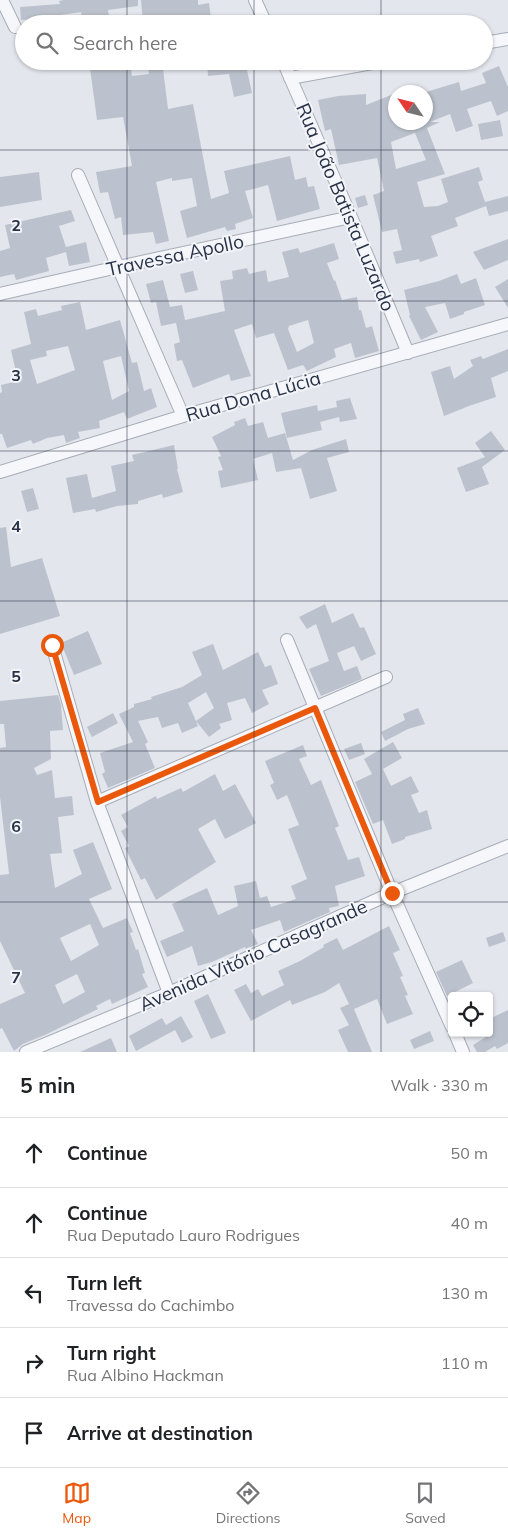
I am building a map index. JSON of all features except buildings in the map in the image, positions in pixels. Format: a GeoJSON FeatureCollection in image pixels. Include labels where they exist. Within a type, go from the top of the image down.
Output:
{"type":"FeatureCollection","features":[{"type":"Feature","properties":{"kind":"street"},"geometry":{"type":"LineString","coordinates":[[2,0],[14,27]]}},
{"type":"Feature","properties":{"kind":"street"},"geometry":{"type":"LineString","coordinates":[[255,0],[262,15]]}},
{"type":"Feature","properties":{"kind":"street"},"geometry":{"type":"LineString","coordinates":[[493,42],[508,39]]}},
{"type":"Feature","properties":{"kind":"street","name":"Rua João Batista Luzardo"},"geometry":{"type":"LineString","coordinates":[[287,70],[408,353]]}},
{"type":"Feature","properties":{"kind":"street"},"geometry":{"type":"LineString","coordinates":[[290,78],[334,70]]}},
{"type":"Feature","properties":{"kind":"street"},"geometry":{"type":"LineString","coordinates":[[78,175],[183,416]]}},
{"type":"Feature","properties":{"kind":"street","name":"Travessa Apollo"},"geometry":{"type":"LineString","coordinates":[[0,294],[351,217]]}},
{"type":"Feature","properties":{"kind":"street","name":"Rua Dona Lúcia"},"geometry":{"type":"LineString","coordinates":[[0,472],[183,416],[508,324]]}},
{"type":"Feature","properties":{"kind":"street"},"geometry":{"type":"LineString","coordinates":[[287,640],[392,893],[448,1018]]}},
{"type":"Feature","properties":{"kind":"street"},"geometry":{"type":"LineString","coordinates":[[52,645],[98,802],[169,993]]}},
{"type":"Feature","properties":{"kind":"street"},"geometry":{"type":"LineString","coordinates":[[98,802],[386,677]]}},
{"type":"Feature","properties":{"kind":"street","name":"Avenida Vitório Casagrande"},"geometry":{"type":"LineString","coordinates":[[26,1052],[169,993],[392,893],[508,846]]}},
{"type":"Feature","properties":{"kind":"street"},"geometry":{"type":"LineString","coordinates":[[457,1037],[463,1052]]}},
{"type":"Feature","properties":{"kind":"route"},"geometry":{"type":"LineString","coordinates":[[52,645],[98,802],[315,708],[392,893]]}}]}
